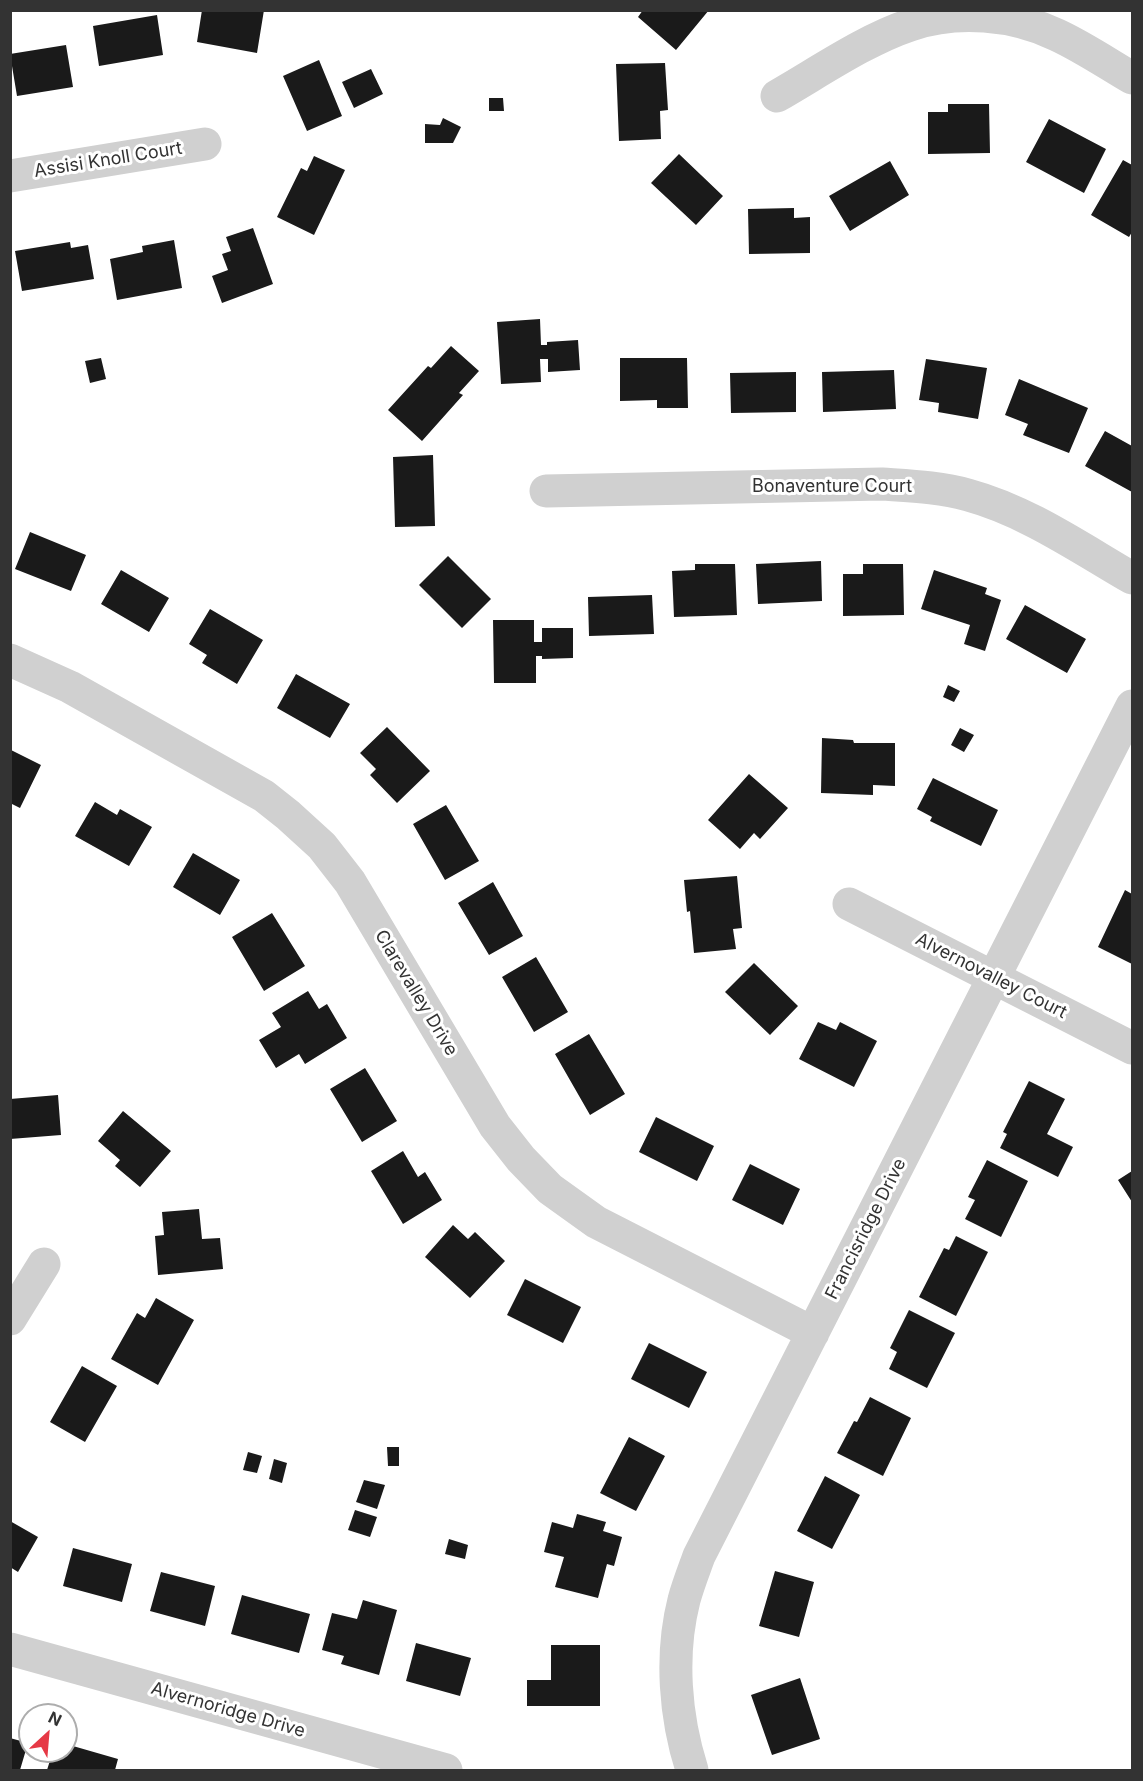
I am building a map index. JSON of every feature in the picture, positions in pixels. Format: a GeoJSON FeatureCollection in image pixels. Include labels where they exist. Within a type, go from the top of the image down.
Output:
{"type":"FeatureCollection","features":[{"type":"Feature","properties":{"kind":"street"},"geometry":{"type":"LineString","coordinates":[[777,96],[885,35],[912,24],[956,16],[1001,18],[1030,24],[1058,35],[1132,78]]}},
{"type":"Feature","properties":{"kind":"street","name":"Assisi Knoll Court"},"geometry":{"type":"LineString","coordinates":[[10,176],[205,144]]}},
{"type":"Feature","properties":{"kind":"street","name":"Bonaventure Court"},"geometry":{"type":"LineString","coordinates":[[546,491],[882,484],[926,487],[969,495],[1025,517],[1132,578]]}},
{"type":"Feature","properties":{"kind":"street","name":"Clarevalley Drive"},"geometry":{"type":"LineString","coordinates":[[10,660],[70,687],[264,796],[288,815],[322,846],[350,882],[495,1126],[521,1159],[550,1189],[596,1222],[813,1333]]}},
{"type":"Feature","properties":{"kind":"street","name":"Francisridge Drive"},"geometry":{"type":"LineString","coordinates":[[683,1767],[676,1648],[684,1601],[709,1534],[1132,706]]}},
{"type":"Feature","properties":{"kind":"street","name":"Alvernovalley Court"},"geometry":{"type":"LineString","coordinates":[[849,904],[1132,1048]]}},
{"type":"Feature","properties":{"kind":"street"},"geometry":{"type":"LineString","coordinates":[[10,1319],[44,1264]]}},
{"type":"Feature","properties":{"kind":"street","name":"Alvernoridge Drive"},"geometry":{"type":"LineString","coordinates":[[10,1649],[446,1770]]}},
{"type":"Feature","properties":{"kind":"building"},"geometry":{"type":"Polygon","coordinates":[[[202,10],[264,10],[257,53],[197,42],[202,10]]]}},
{"type":"Feature","properties":{"kind":"building"},"geometry":{"type":"Polygon","coordinates":[[[643,10],[709,10],[676,50],[638,17],[643,10]]]}},
{"type":"Feature","properties":{"kind":"building"},"geometry":{"type":"Polygon","coordinates":[[[157,15],[163,55],[99,66],[93,26],[157,15]]]}},
{"type":"Feature","properties":{"kind":"building"},"geometry":{"type":"Polygon","coordinates":[[[66,45],[73,87],[17,96],[10,54],[66,45]]]}},
{"type":"Feature","properties":{"kind":"building"},"geometry":{"type":"Polygon","coordinates":[[[319,60],[342,116],[307,131],[283,76],[319,60]]]}},
{"type":"Feature","properties":{"kind":"building"},"geometry":{"type":"Polygon","coordinates":[[[665,63],[668,110],[660,111],[661,139],[619,141],[616,64],[665,63]]]}},
{"type":"Feature","properties":{"kind":"building"},"geometry":{"type":"Polygon","coordinates":[[[371,69],[383,94],[354,108],[342,82],[371,69]]]}},
{"type":"Feature","properties":{"kind":"building"},"geometry":{"type":"Polygon","coordinates":[[[489,98],[503,98],[504,111],[489,111],[489,98]]]}},
{"type":"Feature","properties":{"kind":"building"},"geometry":{"type":"Polygon","coordinates":[[[948,104],[989,104],[990,153],[928,154],[928,112],[948,112],[948,104]]]}},
{"type":"Feature","properties":{"kind":"building"},"geometry":{"type":"Polygon","coordinates":[[[443,118],[461,127],[453,143],[425,143],[425,124],[440,125],[443,118]]]}},
{"type":"Feature","properties":{"kind":"building"},"geometry":{"type":"Polygon","coordinates":[[[1049,119],[1106,149],[1084,193],[1026,162],[1049,119]]]}},
{"type":"Feature","properties":{"kind":"building"},"geometry":{"type":"Polygon","coordinates":[[[679,154],[723,196],[696,225],[651,183],[679,154]]]}},
{"type":"Feature","properties":{"kind":"building"},"geometry":{"type":"Polygon","coordinates":[[[314,156],[345,170],[314,235],[277,217],[301,168],[307,171],[314,156]]]}},
{"type":"Feature","properties":{"kind":"building"},"geometry":{"type":"Polygon","coordinates":[[[1123,160],[1132,165],[1132,232],[1129,237],[1091,215],[1123,160]]]}},
{"type":"Feature","properties":{"kind":"building"},"geometry":{"type":"Polygon","coordinates":[[[890,161],[909,195],[850,231],[829,196],[890,161]]]}},
{"type":"Feature","properties":{"kind":"building"},"geometry":{"type":"Polygon","coordinates":[[[794,208],[794,218],[810,217],[810,253],[749,254],[748,209],[794,208]]]}},
{"type":"Feature","properties":{"kind":"building"},"geometry":{"type":"Polygon","coordinates":[[[253,228],[273,284],[222,303],[212,276],[228,270],[222,254],[231,251],[226,237],[253,228]]]}},
{"type":"Feature","properties":{"kind":"building"},"geometry":{"type":"Polygon","coordinates":[[[174,240],[182,288],[117,300],[110,259],[143,252],[142,246],[174,240]]]}},
{"type":"Feature","properties":{"kind":"building"},"geometry":{"type":"Polygon","coordinates":[[[70,242],[71,248],[88,245],[94,279],[22,291],[15,251],[70,242]]]}},
{"type":"Feature","properties":{"kind":"building"},"geometry":{"type":"Polygon","coordinates":[[[540,319],[541,345],[547,345],[547,342],[578,340],[580,370],[548,372],[548,359],[540,359],[541,382],[501,384],[497,322],[540,319]]]}},
{"type":"Feature","properties":{"kind":"building"},"geometry":{"type":"Polygon","coordinates":[[[451,346],[479,371],[459,393],[463,395],[422,441],[388,410],[428,366],[431,368],[451,346]]]}},
{"type":"Feature","properties":{"kind":"building"},"geometry":{"type":"Polygon","coordinates":[[[101,358],[106,379],[90,383],[85,361],[101,358]]]}},
{"type":"Feature","properties":{"kind":"building"},"geometry":{"type":"Polygon","coordinates":[[[620,358],[687,358],[688,408],[657,408],[657,400],[620,401],[620,358]]]}},
{"type":"Feature","properties":{"kind":"building"},"geometry":{"type":"Polygon","coordinates":[[[926,359],[987,368],[978,419],[938,412],[939,403],[919,400],[926,359]]]}},
{"type":"Feature","properties":{"kind":"building"},"geometry":{"type":"Polygon","coordinates":[[[894,370],[896,409],[823,412],[822,372],[894,370]]]}},
{"type":"Feature","properties":{"kind":"building"},"geometry":{"type":"Polygon","coordinates":[[[796,372],[796,412],[731,413],[730,373],[796,372]]]}},
{"type":"Feature","properties":{"kind":"building"},"geometry":{"type":"Polygon","coordinates":[[[1019,379],[1088,408],[1069,453],[1023,435],[1028,424],[1005,415],[1019,379]]]}},
{"type":"Feature","properties":{"kind":"building"},"geometry":{"type":"Polygon","coordinates":[[[1105,431],[1132,446],[1132,492],[1085,466],[1105,431]]]}},
{"type":"Feature","properties":{"kind":"building"},"geometry":{"type":"Polygon","coordinates":[[[433,455],[435,526],[395,527],[393,457],[433,455]]]}},
{"type":"Feature","properties":{"kind":"building"},"geometry":{"type":"Polygon","coordinates":[[[30,532],[86,555],[71,591],[15,569],[30,532]]]}},
{"type":"Feature","properties":{"kind":"building"},"geometry":{"type":"Polygon","coordinates":[[[448,556],[491,599],[462,628],[419,585],[448,556]]]}},
{"type":"Feature","properties":{"kind":"building"},"geometry":{"type":"Polygon","coordinates":[[[821,561],[822,601],[758,604],[756,564],[821,561]]]}},
{"type":"Feature","properties":{"kind":"building"},"geometry":{"type":"Polygon","coordinates":[[[695,564],[735,564],[737,615],[674,617],[672,571],[695,570],[695,564]]]}},
{"type":"Feature","properties":{"kind":"building"},"geometry":{"type":"Polygon","coordinates":[[[863,564],[903,564],[904,615],[843,616],[843,574],[863,574],[863,564]]]}},
{"type":"Feature","properties":{"kind":"building"},"geometry":{"type":"Polygon","coordinates":[[[121,570],[169,598],[149,632],[101,604],[121,570]]]}},
{"type":"Feature","properties":{"kind":"building"},"geometry":{"type":"Polygon","coordinates":[[[934,570],[987,588],[985,594],[1001,600],[985,651],[964,644],[970,625],[921,609],[934,570]]]}},
{"type":"Feature","properties":{"kind":"building"},"geometry":{"type":"Polygon","coordinates":[[[652,595],[654,634],[589,636],[588,597],[652,595]]]}},
{"type":"Feature","properties":{"kind":"building"},"geometry":{"type":"Polygon","coordinates":[[[1025,605],[1086,639],[1067,673],[1006,639],[1025,605]]]}},
{"type":"Feature","properties":{"kind":"building"},"geometry":{"type":"Polygon","coordinates":[[[210,609],[263,640],[237,684],[202,663],[207,655],[189,644],[210,609]]]}},
{"type":"Feature","properties":{"kind":"building"},"geometry":{"type":"Polygon","coordinates":[[[493,620],[534,620],[534,642],[542,642],[542,628],[573,628],[573,658],[542,659],[542,656],[536,656],[536,683],[494,683],[493,620]]]}},
{"type":"Feature","properties":{"kind":"building"},"geometry":{"type":"Polygon","coordinates":[[[296,674],[350,704],[330,738],[277,708],[296,674]]]}},
{"type":"Feature","properties":{"kind":"building"},"geometry":{"type":"Polygon","coordinates":[[[948,685],[960,691],[954,702],[943,697],[948,685]]]}},
{"type":"Feature","properties":{"kind":"building"},"geometry":{"type":"Polygon","coordinates":[[[387,727],[430,771],[397,803],[370,775],[376,769],[360,753],[387,727]]]}},
{"type":"Feature","properties":{"kind":"building"},"geometry":{"type":"Polygon","coordinates":[[[960,728],[974,735],[964,752],[951,745],[960,728]]]}},
{"type":"Feature","properties":{"kind":"building"},"geometry":{"type":"Polygon","coordinates":[[[822,738],[853,740],[854,743],[895,743],[895,786],[873,785],[873,795],[821,793],[822,738]]]}},
{"type":"Feature","properties":{"kind":"building"},"geometry":{"type":"Polygon","coordinates":[[[11,750],[41,765],[20,808],[10,803],[11,750]]]}},
{"type":"Feature","properties":{"kind":"building"},"geometry":{"type":"Polygon","coordinates":[[[749,774],[788,808],[760,839],[754,833],[740,849],[708,820],[749,774]]]}},
{"type":"Feature","properties":{"kind":"building"},"geometry":{"type":"Polygon","coordinates":[[[933,778],[998,810],[981,846],[930,821],[932,817],[917,809],[933,778]]]}},
{"type":"Feature","properties":{"kind":"building"},"geometry":{"type":"Polygon","coordinates":[[[95,802],[117,815],[120,809],[152,827],[129,866],[75,836],[95,802]]]}},
{"type":"Feature","properties":{"kind":"building"},"geometry":{"type":"Polygon","coordinates":[[[446,805],[479,861],[445,880],[413,824],[446,805]]]}},
{"type":"Feature","properties":{"kind":"building"},"geometry":{"type":"Polygon","coordinates":[[[193,853],[240,880],[220,915],[173,887],[193,853]]]}},
{"type":"Feature","properties":{"kind":"building"},"geometry":{"type":"Polygon","coordinates":[[[737,876],[742,928],[733,929],[736,949],[694,953],[684,880],[737,876]]]}},
{"type":"Feature","properties":{"kind":"building"},"geometry":{"type":"Polygon","coordinates":[[[493,882],[523,936],[489,955],[458,903],[493,882]]]}},
{"type":"Feature","properties":{"kind":"building"},"geometry":{"type":"Polygon","coordinates":[[[1125,890],[1132,894],[1132,964],[1098,947],[1125,890]]]}},
{"type":"Feature","properties":{"kind":"building"},"geometry":{"type":"Polygon","coordinates":[[[272,913],[305,966],[264,991],[232,937],[272,913]]]}},
{"type":"Feature","properties":{"kind":"building"},"geometry":{"type":"Polygon","coordinates":[[[536,957],[568,1012],[534,1032],[502,977],[536,957]]]}},
{"type":"Feature","properties":{"kind":"building"},"geometry":{"type":"Polygon","coordinates":[[[754,963],[798,1006],[770,1035],[725,992],[754,963]]]}},
{"type":"Feature","properties":{"kind":"building"},"geometry":{"type":"Polygon","coordinates":[[[308,991],[319,1009],[327,1004],[347,1038],[305,1064],[299,1054],[276,1068],[259,1040],[281,1027],[272,1013],[308,991]]]}},
{"type":"Feature","properties":{"kind":"building"},"geometry":{"type":"Polygon","coordinates":[[[818,1022],[836,1030],[840,1022],[877,1041],[854,1087],[799,1059],[818,1022]]]}},
{"type":"Feature","properties":{"kind":"building"},"geometry":{"type":"Polygon","coordinates":[[[589,1034],[625,1094],[590,1115],[555,1054],[589,1034]]]}},
{"type":"Feature","properties":{"kind":"building"},"geometry":{"type":"Polygon","coordinates":[[[365,1068],[397,1121],[362,1142],[330,1089],[365,1068]]]}},
{"type":"Feature","properties":{"kind":"building"},"geometry":{"type":"Polygon","coordinates":[[[1029,1081],[1065,1099],[1047,1134],[1073,1147],[1058,1177],[1000,1148],[1007,1134],[1003,1132],[1029,1081]]]}},
{"type":"Feature","properties":{"kind":"building"},"geometry":{"type":"Polygon","coordinates":[[[58,1095],[61,1135],[10,1139],[10,1099],[58,1095]]]}},
{"type":"Feature","properties":{"kind":"building"},"geometry":{"type":"Polygon","coordinates":[[[123,1111],[171,1151],[140,1187],[115,1166],[120,1160],[98,1141],[123,1111]]]}},
{"type":"Feature","properties":{"kind":"building"},"geometry":{"type":"Polygon","coordinates":[[[656,1117],[714,1146],[697,1181],[639,1152],[656,1117]]]}},
{"type":"Feature","properties":{"kind":"building"},"geometry":{"type":"Polygon","coordinates":[[[403,1151],[418,1177],[425,1172],[442,1200],[403,1224],[371,1171],[403,1151]]]}},
{"type":"Feature","properties":{"kind":"building"},"geometry":{"type":"Polygon","coordinates":[[[987,1160],[1028,1181],[1001,1237],[965,1219],[975,1200],[968,1197],[987,1160]]]}},
{"type":"Feature","properties":{"kind":"building"},"geometry":{"type":"Polygon","coordinates":[[[750,1164],[800,1189],[783,1225],[732,1200],[750,1164]]]}},
{"type":"Feature","properties":{"kind":"building"},"geometry":{"type":"Polygon","coordinates":[[[1132,1171],[1132,1202],[1118,1180],[1132,1171]]]}},
{"type":"Feature","properties":{"kind":"building"},"geometry":{"type":"Polygon","coordinates":[[[199,1209],[202,1239],[220,1238],[223,1269],[158,1275],[155,1236],[164,1235],[162,1212],[199,1209]]]}},
{"type":"Feature","properties":{"kind":"building"},"geometry":{"type":"Polygon","coordinates":[[[453,1225],[468,1239],[475,1232],[505,1261],[470,1298],[425,1257],[453,1225]]]}},
{"type":"Feature","properties":{"kind":"building"},"geometry":{"type":"Polygon","coordinates":[[[956,1236],[988,1252],[956,1316],[919,1297],[944,1248],[949,1250],[956,1236]]]}},
{"type":"Feature","properties":{"kind":"building"},"geometry":{"type":"Polygon","coordinates":[[[525,1279],[581,1307],[563,1343],[507,1315],[525,1279]]]}},
{"type":"Feature","properties":{"kind":"building"},"geometry":{"type":"Polygon","coordinates":[[[156,1298],[194,1320],[158,1385],[111,1359],[137,1313],[145,1318],[156,1298]]]}},
{"type":"Feature","properties":{"kind":"building"},"geometry":{"type":"Polygon","coordinates":[[[909,1310],[955,1333],[927,1388],[889,1369],[897,1352],[890,1348],[909,1310]]]}},
{"type":"Feature","properties":{"kind":"building"},"geometry":{"type":"Polygon","coordinates":[[[649,1343],[707,1372],[689,1408],[631,1379],[649,1343]]]}},
{"type":"Feature","properties":{"kind":"building"},"geometry":{"type":"Polygon","coordinates":[[[82,1366],[117,1386],[85,1442],[50,1422],[82,1366]]]}},
{"type":"Feature","properties":{"kind":"building"},"geometry":{"type":"Polygon","coordinates":[[[870,1397],[911,1418],[883,1476],[837,1453],[870,1397]]]}},
{"type":"Feature","properties":{"kind":"building"},"geometry":{"type":"Polygon","coordinates":[[[629,1437],[665,1456],[636,1511],[600,1493],[629,1437]]]}},
{"type":"Feature","properties":{"kind":"building"},"geometry":{"type":"Polygon","coordinates":[[[387,1447],[399,1447],[399,1466],[388,1466],[387,1447]]]}},
{"type":"Feature","properties":{"kind":"building"},"geometry":{"type":"Polygon","coordinates":[[[248,1452],[262,1456],[257,1473],[243,1470],[248,1452]]]}},
{"type":"Feature","properties":{"kind":"building"},"geometry":{"type":"Polygon","coordinates":[[[274,1459],[287,1463],[282,1483],[269,1479],[274,1459]]]}},
{"type":"Feature","properties":{"kind":"building"},"geometry":{"type":"Polygon","coordinates":[[[825,1476],[860,1495],[832,1549],[797,1531],[825,1476]]]}},
{"type":"Feature","properties":{"kind":"building"},"geometry":{"type":"Polygon","coordinates":[[[364,1480],[385,1485],[377,1509],[356,1502],[364,1480]]]}},
{"type":"Feature","properties":{"kind":"building"},"geometry":{"type":"Polygon","coordinates":[[[355,1510],[377,1517],[370,1537],[348,1530],[355,1510]]]}},
{"type":"Feature","properties":{"kind":"building"},"geometry":{"type":"Polygon","coordinates":[[[577,1514],[606,1522],[603,1531],[622,1537],[614,1566],[607,1564],[598,1598],[555,1587],[564,1557],[544,1552],[552,1522],[573,1528],[577,1514]]]}},
{"type":"Feature","properties":{"kind":"building"},"geometry":{"type":"Polygon","coordinates":[[[10,1521],[38,1537],[18,1572],[10,1567],[10,1521]]]}},
{"type":"Feature","properties":{"kind":"building"},"geometry":{"type":"Polygon","coordinates":[[[449,1539],[468,1545],[465,1559],[445,1554],[449,1539]]]}},
{"type":"Feature","properties":{"kind":"building"},"geometry":{"type":"Polygon","coordinates":[[[73,1548],[132,1564],[122,1602],[63,1586],[73,1548]]]}},
{"type":"Feature","properties":{"kind":"building"},"geometry":{"type":"Polygon","coordinates":[[[775,1571],[814,1582],[799,1637],[759,1626],[775,1571]]]}},
{"type":"Feature","properties":{"kind":"building"},"geometry":{"type":"Polygon","coordinates":[[[161,1572],[215,1586],[205,1626],[150,1611],[161,1572]]]}},
{"type":"Feature","properties":{"kind":"building"},"geometry":{"type":"Polygon","coordinates":[[[242,1595],[310,1614],[299,1653],[231,1634],[242,1595]]]}},
{"type":"Feature","properties":{"kind":"building"},"geometry":{"type":"Polygon","coordinates":[[[363,1600],[397,1610],[379,1675],[341,1664],[344,1656],[322,1650],[332,1613],[357,1619],[363,1600]]]}},
{"type":"Feature","properties":{"kind":"building"},"geometry":{"type":"Polygon","coordinates":[[[416,1643],[471,1658],[460,1696],[406,1681],[416,1643]]]}},
{"type":"Feature","properties":{"kind":"building"},"geometry":{"type":"Polygon","coordinates":[[[551,1645],[600,1645],[600,1706],[527,1706],[527,1680],[551,1680],[551,1645]]]}},
{"type":"Feature","properties":{"kind":"building"},"geometry":{"type":"Polygon","coordinates":[[[800,1678],[820,1739],[772,1755],[751,1695],[800,1678]]]}},
{"type":"Feature","properties":{"kind":"building"},"geometry":{"type":"Polygon","coordinates":[[[10,1738],[18,1740],[18,1763],[22,1763],[20,1770],[10,1770],[10,1738]]]}},
{"type":"Feature","properties":{"kind":"building"},"geometry":{"type":"Polygon","coordinates":[[[78,1747],[118,1759],[115,1770],[47,1770],[49,1763],[78,1763],[78,1747]]]}}]}
